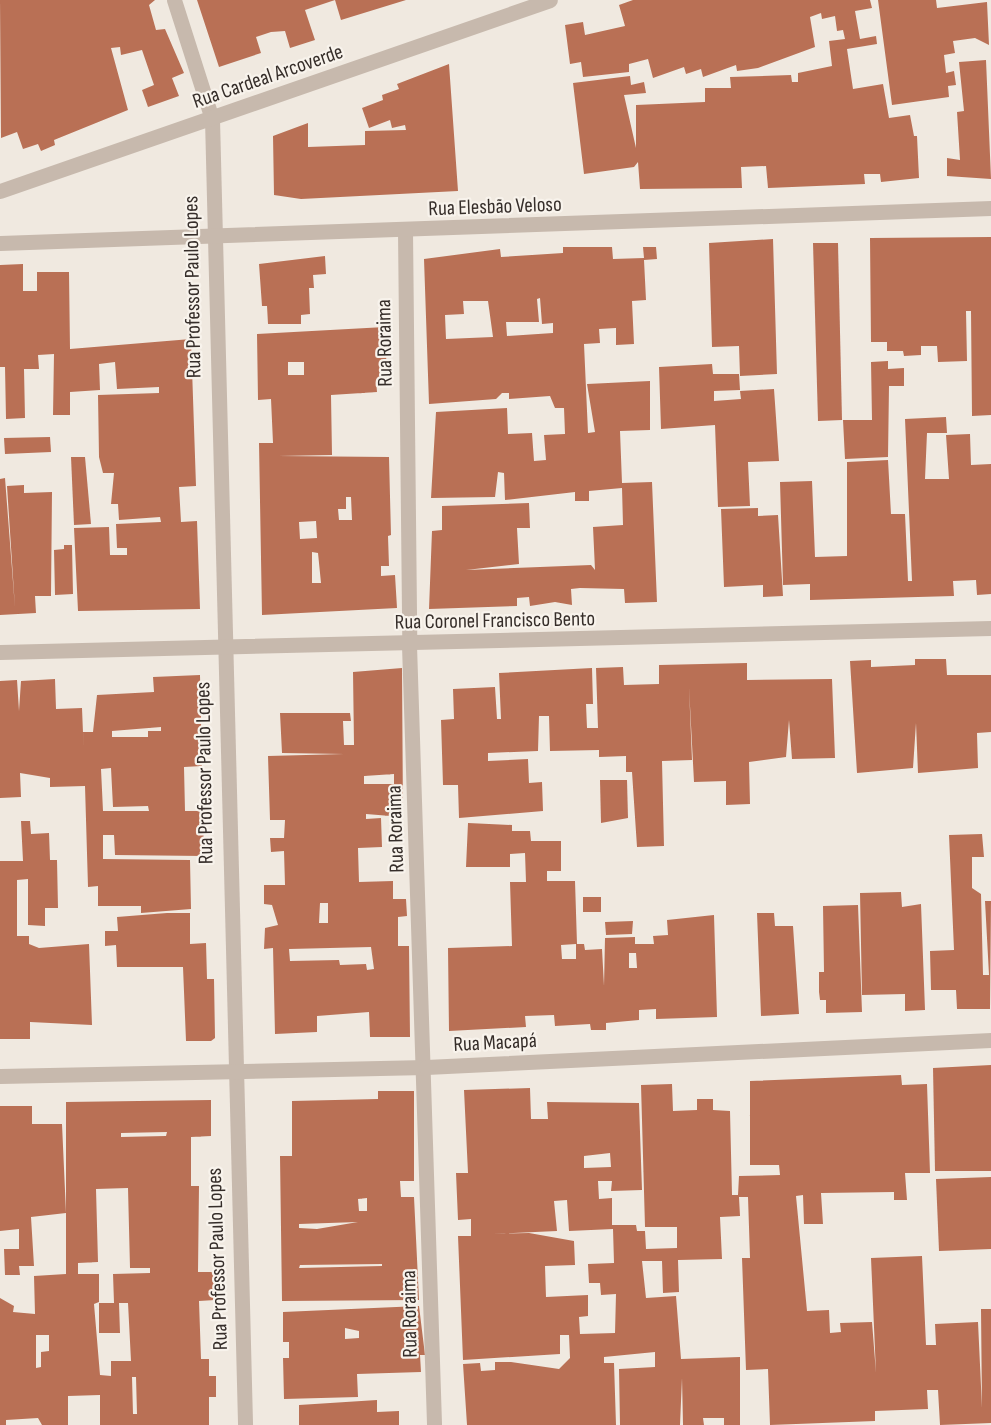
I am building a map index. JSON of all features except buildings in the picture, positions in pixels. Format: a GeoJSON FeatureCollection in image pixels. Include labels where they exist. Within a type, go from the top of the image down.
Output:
{"type":"FeatureCollection","features":[{"type":"Feature","properties":{"kind":"street","name":"Rua Professor Paulo Lopes"},"geometry":{"type":"LineString","coordinates":[[174,0],[212,119],[212,237],[222,645],[245,1425]]}},
{"type":"Feature","properties":{"kind":"street","name":"Rua Cardeal Arcoverde"},"geometry":{"type":"LineString","coordinates":[[0,191],[550,0]]}},
{"type":"Feature","properties":{"kind":"street","name":"Rua Elesbão Veloso"},"geometry":{"type":"LineString","coordinates":[[0,243],[405,231],[991,208]]}},
{"type":"Feature","properties":{"kind":"street","name":"Rua Roraima"},"geometry":{"type":"LineString","coordinates":[[405,231],[410,645],[426,1067],[434,1425]]}},
{"type":"Feature","properties":{"kind":"street","name":"Rua Coronel Francisco Bento"},"geometry":{"type":"LineString","coordinates":[[0,652],[222,645],[410,645],[991,628]]}},
{"type":"Feature","properties":{"kind":"street","name":"Rua Macapá"},"geometry":{"type":"LineString","coordinates":[[0,1076],[426,1067],[991,1040]]}}]}
